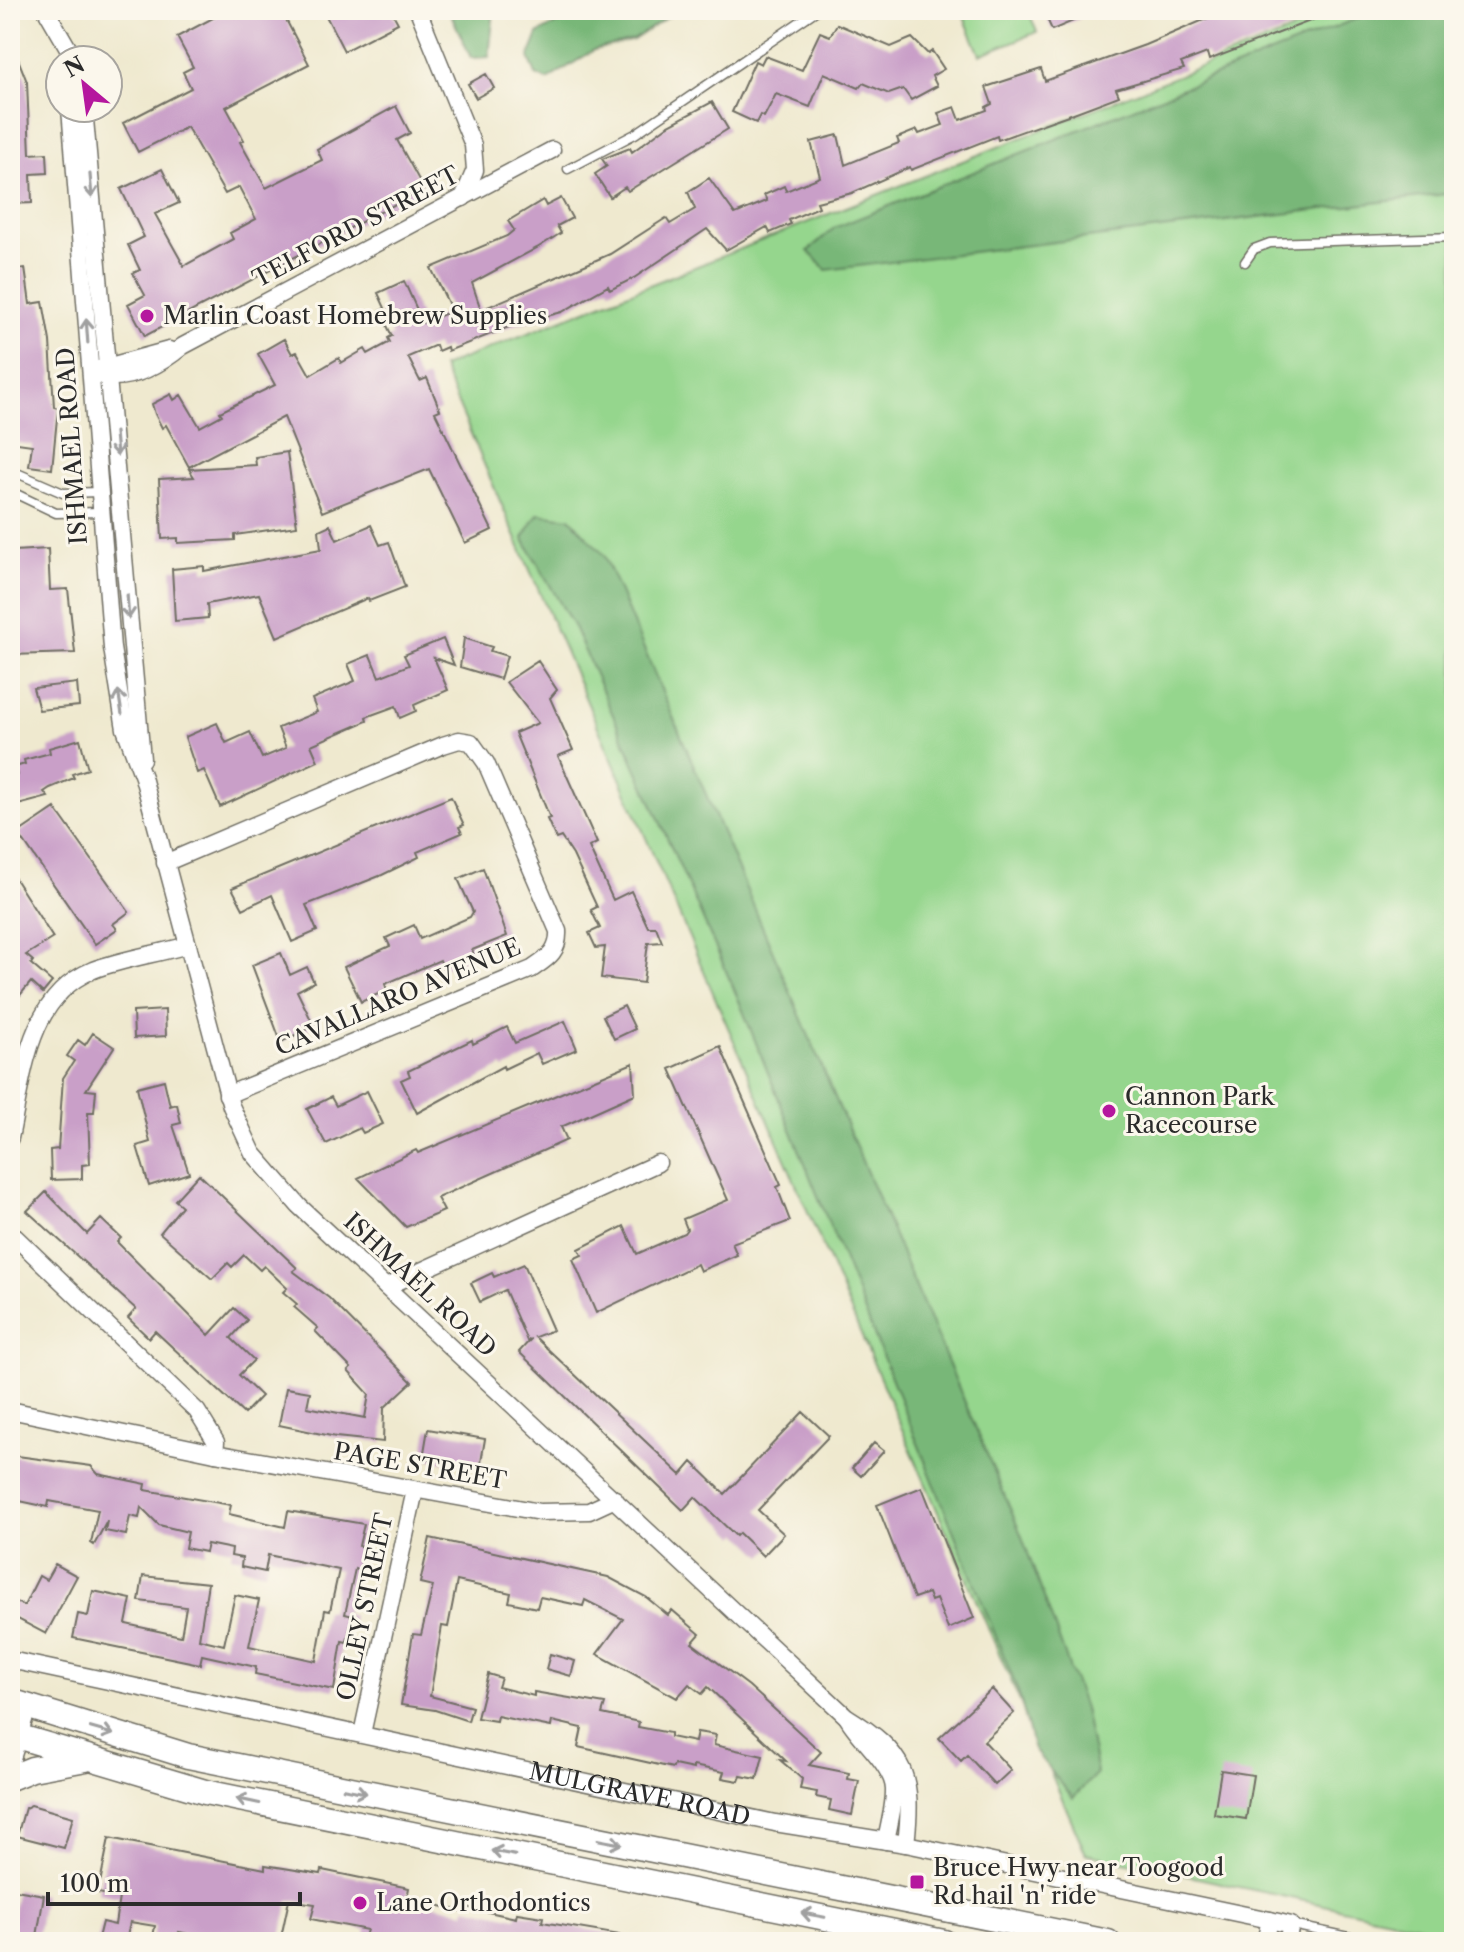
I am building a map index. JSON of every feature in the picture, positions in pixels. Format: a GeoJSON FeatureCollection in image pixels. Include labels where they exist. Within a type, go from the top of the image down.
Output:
{"type":"FeatureCollection","features":[{"type":"Feature","properties":{"kind":"main road"},"geometry":{"type":"LineString","coordinates":[[19,1704],[188,1756],[1108,1942]]}},
{"type":"Feature","properties":{"kind":"main road"},"geometry":{"type":"LineString","coordinates":[[14,1736],[205,1792],[944,1942]]}},
{"type":"Feature","properties":{"kind":"main road"},"geometry":{"type":"LineString","coordinates":[[10,1778],[32,1769],[89,1759]]}},
{"type":"Feature","properties":{"kind":"street"},"geometry":{"type":"LineString","coordinates":[[46,10],[62,44]]}},
{"type":"Feature","properties":{"kind":"street"},"geometry":{"type":"LineString","coordinates":[[418,10],[473,145],[475,170],[463,198]]}},
{"type":"Feature","properties":{"kind":"street","name":"ISHMAEL ROAD"},"geometry":{"type":"LineString","coordinates":[[71,124],[101,512],[120,703],[125,729],[143,777],[227,1095],[247,1142],[271,1177],[386,1287],[897,1760],[906,1775],[906,1844]]}},
{"type":"Feature","properties":{"kind":"street","name":"ISHMAEL ROAD"},"geometry":{"type":"LineString","coordinates":[[85,124],[143,777]]}},
{"type":"Feature","properties":{"kind":"street","name":"TELFORD STREET"},"geometry":{"type":"LineString","coordinates":[[90,373],[108,371],[183,346],[552,150]]}},
{"type":"Feature","properties":{"kind":"street"},"geometry":{"type":"LineString","coordinates":[[100,492],[121,500]]}},
{"type":"Feature","properties":{"kind":"street"},"geometry":{"type":"LineString","coordinates":[[101,512],[121,500]]}},
{"type":"Feature","properties":{"kind":"street","name":"CAVALLARO AVENUE"},"geometry":{"type":"LineString","coordinates":[[165,863],[443,745],[459,740],[471,742],[486,763],[558,931],[558,945],[549,957],[532,969],[227,1095]]}},
{"type":"Feature","properties":{"kind":"street"},"geometry":{"type":"LineString","coordinates":[[10,1138],[34,1033],[57,995],[94,970],[188,945]]}},
{"type":"Feature","properties":{"kind":"street"},"geometry":{"type":"LineString","coordinates":[[386,1287],[658,1163]]}},
{"type":"Feature","properties":{"kind":"street"},"geometry":{"type":"LineString","coordinates":[[10,1232],[197,1411],[216,1442],[215,1453]]}},
{"type":"Feature","properties":{"kind":"street","name":"PAGE STREET"},"geometry":{"type":"LineString","coordinates":[[10,1410],[215,1453],[556,1513],[589,1511],[615,1499]]}},
{"type":"Feature","properties":{"kind":"street","name":"OLLEY STREET"},"geometry":{"type":"LineString","coordinates":[[362,1734],[415,1490]]}},
{"type":"Feature","properties":{"kind":"street","name":"MULGRAVE ROAD"},"geometry":{"type":"LineString","coordinates":[[10,1660],[775,1823],[906,1844],[1270,1920],[1289,1934]]}},
{"type":"Feature","properties":{"kind":"street"},"geometry":{"type":"LineString","coordinates":[[10,1765],[19,1704]]}},
{"type":"Feature","properties":{"kind":"street","name":"ISHMAEL ROAD"},"geometry":{"type":"LineString","coordinates":[[846,1716],[858,1738],[892,1776],[894,1791],[886,1841]]}},
{"type":"Feature","properties":{"kind":"street"},"geometry":{"type":"LineString","coordinates":[[1265,1942],[1270,1920]]}},
{"type":"Feature","properties":{"kind":"lane"},"geometry":{"type":"LineString","coordinates":[[568,169],[635,134],[817,10]]}},
{"type":"Feature","properties":{"kind":"lane"},"geometry":{"type":"LineString","coordinates":[[1245,262],[1254,249],[1270,243],[1454,237]]}},
{"type":"Feature","properties":{"kind":"lane"},"geometry":{"type":"LineString","coordinates":[[10,470],[60,493],[100,492]]}},
{"type":"Feature","properties":{"kind":"lane"},"geometry":{"type":"LineString","coordinates":[[10,491],[56,513],[101,512]]}},
{"type":"Feature","properties":{"kind":"lane"},"geometry":{"type":"LineString","coordinates":[[1289,1934],[1373,1942]]}},
{"type":"Feature","properties":{"kind":"green space"},"geometry":{"type":"Polygon","coordinates":[[[449,10],[494,10],[489,57],[471,58],[449,10]]]}},
{"type":"Feature","properties":{"kind":"green space"},"geometry":{"type":"Polygon","coordinates":[[[581,10],[678,10],[633,40],[594,50],[547,80],[536,75],[529,57],[538,34],[581,10]]]}},
{"type":"Feature","properties":{"kind":"green space"},"geometry":{"type":"Polygon","coordinates":[[[961,10],[1028,10],[1037,32],[980,55],[961,10]]]}},
{"type":"Feature","properties":{"kind":"green space","name":"Cannon Park Racecourse"},"geometry":{"type":"Polygon","coordinates":[[[1344,10],[1454,10],[1454,1933],[1086,1854],[442,367],[1344,10]]]}},
{"type":"Feature","properties":{"kind":"green space"},"geometry":{"type":"Polygon","coordinates":[[[1378,10],[1454,10],[1454,193],[826,270],[808,251],[834,228],[1378,10]]]}},
{"type":"Feature","properties":{"kind":"green space"},"geometry":{"type":"Polygon","coordinates":[[[538,514],[570,518],[604,555],[1021,1534],[1084,1708],[1097,1773],[1073,1798],[1034,1750],[1018,1691],[737,996],[575,629],[523,538],[538,514]]]}},
{"type":"Feature","properties":{"kind":"building"},"geometry":{"type":"Polygon","coordinates":[[[228,10],[281,10],[309,64],[226,107],[244,140],[240,142],[266,188],[322,160],[317,149],[396,106],[410,133],[397,140],[424,189],[145,336],[128,304],[145,295],[133,273],[140,270],[128,245],[144,237],[121,189],[162,169],[179,203],[155,214],[184,266],[233,239],[230,233],[256,219],[239,187],[225,194],[187,127],[138,152],[124,124],[191,88],[183,72],[193,67],[177,37],[228,10]]]}},
{"type":"Feature","properties":{"kind":"building"},"geometry":{"type":"Polygon","coordinates":[[[323,10],[391,10],[398,23],[344,51],[323,10]]]}},
{"type":"Feature","properties":{"kind":"building"},"geometry":{"type":"Polygon","coordinates":[[[1043,10],[1099,10],[1052,30],[1043,10]]]}},
{"type":"Feature","properties":{"kind":"building"},"geometry":{"type":"Polygon","coordinates":[[[1227,10],[1336,11],[1209,60],[1207,53],[1181,63],[1184,69],[1116,89],[1119,96],[1071,114],[998,140],[997,136],[911,170],[910,167],[852,193],[817,202],[819,207],[789,220],[791,224],[770,233],[767,227],[726,250],[707,229],[634,278],[610,290],[608,286],[562,312],[514,325],[448,351],[447,347],[438,351],[436,345],[408,357],[420,381],[427,378],[440,410],[435,412],[492,530],[465,543],[429,469],[322,512],[284,417],[189,467],[166,425],[162,428],[155,414],[152,404],[171,394],[174,400],[181,395],[200,427],[222,415],[220,412],[275,385],[258,354],[284,339],[292,354],[297,352],[310,375],[339,358],[341,363],[365,349],[368,354],[390,342],[388,338],[392,336],[380,311],[385,308],[378,293],[404,281],[423,323],[452,311],[431,268],[507,236],[514,230],[508,221],[543,200],[546,206],[561,198],[572,218],[557,226],[561,233],[472,283],[481,310],[610,254],[666,218],[670,224],[695,209],[688,192],[709,178],[735,214],[767,201],[764,195],[784,186],[786,191],[820,177],[811,142],[838,135],[845,165],[899,143],[897,138],[943,125],[938,113],[955,107],[960,120],[987,110],[986,107],[992,104],[986,87],[1041,69],[1045,81],[1145,45],[1227,10]]]}},
{"type":"Feature","properties":{"kind":"building"},"geometry":{"type":"Polygon","coordinates":[[[837,24],[891,47],[912,38],[928,54],[932,51],[944,69],[932,76],[937,86],[911,100],[903,89],[889,94],[863,83],[859,88],[824,73],[810,107],[776,94],[764,117],[760,115],[756,123],[732,112],[755,61],[761,64],[765,56],[802,70],[820,32],[830,36],[837,24]]]}},
{"type":"Feature","properties":{"kind":"building"},"geometry":{"type":"Polygon","coordinates":[[[11,41],[27,82],[30,154],[47,153],[48,173],[31,174],[32,203],[10,204],[11,41]]]}},
{"type":"Feature","properties":{"kind":"building"},"geometry":{"type":"Polygon","coordinates":[[[486,74],[494,88],[476,98],[468,84],[486,74]]]}},
{"type":"Feature","properties":{"kind":"building"},"geometry":{"type":"Polygon","coordinates":[[[712,102],[728,129],[628,191],[625,187],[610,197],[595,174],[607,166],[602,159],[630,148],[632,152],[667,126],[712,102]]]}},
{"type":"Feature","properties":{"kind":"building"},"geometry":{"type":"Polygon","coordinates":[[[25,268],[30,304],[43,302],[50,341],[54,407],[58,408],[52,469],[29,466],[32,445],[10,442],[10,360],[16,360],[14,333],[10,334],[10,270],[25,268]]]}},
{"type":"Feature","properties":{"kind":"building"},"geometry":{"type":"Polygon","coordinates":[[[287,452],[297,526],[235,535],[235,540],[178,543],[178,538],[162,539],[159,479],[194,477],[189,469],[256,465],[255,457],[287,452]]]}},
{"type":"Feature","properties":{"kind":"building"},"geometry":{"type":"Polygon","coordinates":[[[330,525],[337,540],[371,525],[380,545],[389,542],[405,587],[369,601],[368,598],[277,637],[259,594],[207,604],[208,618],[175,621],[172,569],[204,566],[204,571],[321,549],[319,530],[330,525]]]}},
{"type":"Feature","properties":{"kind":"building"},"geometry":{"type":"Polygon","coordinates":[[[48,549],[50,590],[68,589],[75,653],[10,655],[10,635],[18,635],[14,551],[48,549]]]}},
{"type":"Feature","properties":{"kind":"building"},"geometry":{"type":"Polygon","coordinates":[[[464,638],[492,647],[490,651],[507,656],[500,679],[460,667],[464,638]]]}},
{"type":"Feature","properties":{"kind":"building"},"geometry":{"type":"Polygon","coordinates":[[[443,639],[454,665],[434,658],[448,690],[414,705],[416,711],[400,718],[396,706],[366,717],[367,721],[311,745],[318,761],[220,807],[204,770],[197,773],[185,737],[217,723],[226,743],[250,732],[262,758],[286,748],[278,728],[317,712],[312,699],[355,681],[348,664],[370,655],[379,677],[409,665],[404,655],[443,639]]]}},
{"type":"Feature","properties":{"kind":"building"},"geometry":{"type":"Polygon","coordinates":[[[538,661],[557,690],[550,698],[573,750],[558,756],[597,843],[589,847],[613,900],[631,891],[648,927],[656,927],[662,942],[648,943],[643,983],[601,978],[605,947],[596,948],[589,933],[600,928],[591,910],[597,907],[573,855],[561,837],[556,839],[515,733],[538,723],[506,682],[538,661]]]}},
{"type":"Feature","properties":{"kind":"building"},"geometry":{"type":"Polygon","coordinates":[[[77,683],[79,706],[39,710],[33,688],[77,683]]]}},
{"type":"Feature","properties":{"kind":"building"},"geometry":{"type":"Polygon","coordinates":[[[80,739],[88,769],[72,774],[74,778],[44,792],[48,797],[18,805],[11,777],[17,775],[15,767],[25,764],[24,760],[50,753],[49,748],[80,739]]]}},
{"type":"Feature","properties":{"kind":"building"},"geometry":{"type":"Polygon","coordinates":[[[451,797],[464,825],[459,827],[462,833],[417,852],[419,857],[382,875],[306,905],[317,931],[292,942],[272,895],[243,909],[232,888],[451,797]]]}},
{"type":"Feature","properties":{"kind":"building"},"geometry":{"type":"Polygon","coordinates":[[[55,808],[129,912],[113,924],[117,929],[95,944],[18,833],[55,808]]]}},
{"type":"Feature","properties":{"kind":"building"},"geometry":{"type":"Polygon","coordinates":[[[483,868],[507,936],[472,950],[474,955],[443,968],[440,960],[385,984],[387,990],[361,1002],[344,967],[390,946],[386,938],[414,925],[420,939],[470,917],[473,912],[458,879],[483,868]]]}},
{"type":"Feature","properties":{"kind":"building"},"geometry":{"type":"Polygon","coordinates":[[[10,871],[53,938],[26,955],[33,961],[31,964],[52,982],[43,993],[31,982],[10,1007],[10,871]]]}},
{"type":"Feature","properties":{"kind":"building"},"geometry":{"type":"Polygon","coordinates":[[[281,953],[290,975],[307,967],[314,982],[297,991],[314,1026],[281,1042],[252,965],[281,953]]]}},
{"type":"Feature","properties":{"kind":"building"},"geometry":{"type":"Polygon","coordinates":[[[624,1006],[635,1029],[614,1039],[603,1016],[624,1006]]]}},
{"type":"Feature","properties":{"kind":"building"},"geometry":{"type":"Polygon","coordinates":[[[165,1010],[166,1036],[134,1038],[133,1012],[165,1010]]]}},
{"type":"Feature","properties":{"kind":"building"},"geometry":{"type":"Polygon","coordinates":[[[565,1021],[577,1049],[542,1064],[537,1053],[504,1069],[503,1066],[417,1113],[401,1080],[410,1076],[408,1071],[507,1027],[515,1043],[565,1021]]]}},
{"type":"Feature","properties":{"kind":"building"},"geometry":{"type":"Polygon","coordinates":[[[93,1033],[114,1047],[86,1090],[96,1091],[94,1112],[88,1112],[90,1164],[82,1165],[82,1179],[51,1180],[50,1150],[58,1149],[63,1078],[74,1061],[67,1056],[78,1040],[85,1045],[93,1033]]]}},
{"type":"Feature","properties":{"kind":"building"},"geometry":{"type":"Polygon","coordinates":[[[720,1046],[781,1185],[777,1187],[790,1221],[732,1243],[737,1255],[700,1271],[697,1264],[596,1313],[573,1259],[582,1255],[579,1249],[624,1226],[637,1254],[684,1233],[687,1229],[683,1219],[728,1200],[670,1069],[720,1046]]]}},
{"type":"Feature","properties":{"kind":"building"},"geometry":{"type":"Polygon","coordinates":[[[633,1063],[635,1094],[561,1127],[567,1140],[437,1198],[444,1211],[406,1227],[358,1178],[416,1150],[418,1153],[633,1063]]]}},
{"type":"Feature","properties":{"kind":"building"},"geometry":{"type":"Polygon","coordinates":[[[164,1080],[170,1106],[177,1104],[181,1123],[173,1125],[189,1173],[149,1186],[137,1146],[150,1142],[137,1087],[164,1080]]]}},
{"type":"Feature","properties":{"kind":"building"},"geometry":{"type":"Polygon","coordinates":[[[367,1091],[383,1124],[363,1133],[360,1128],[326,1144],[307,1109],[331,1097],[336,1106],[367,1091]]]}},
{"type":"Feature","properties":{"kind":"building"},"geometry":{"type":"Polygon","coordinates":[[[199,1174],[297,1268],[293,1271],[329,1298],[412,1382],[384,1408],[383,1442],[336,1437],[279,1425],[286,1388],[310,1392],[307,1407],[365,1418],[369,1394],[348,1371],[351,1368],[315,1331],[318,1328],[294,1307],[297,1304],[283,1292],[287,1288],[264,1266],[260,1270],[244,1255],[232,1267],[228,1263],[212,1279],[160,1233],[182,1206],[175,1200],[199,1174]]]}},
{"type":"Feature","properties":{"kind":"building"},"geometry":{"type":"Polygon","coordinates":[[[46,1192],[87,1234],[101,1219],[121,1238],[117,1242],[209,1335],[234,1308],[247,1320],[231,1338],[254,1360],[239,1375],[261,1396],[244,1414],[155,1331],[149,1338],[128,1318],[136,1309],[27,1211],[46,1192]]]}},
{"type":"Feature","properties":{"kind":"building"},"geometry":{"type":"Polygon","coordinates":[[[524,1264],[553,1330],[535,1337],[681,1475],[692,1462],[725,1494],[803,1412],[829,1436],[758,1510],[784,1534],[763,1556],[739,1533],[736,1536],[695,1497],[683,1510],[519,1352],[531,1339],[527,1341],[505,1290],[480,1302],[471,1283],[524,1264]]]}},
{"type":"Feature","properties":{"kind":"building"},"geometry":{"type":"Polygon","coordinates":[[[428,1429],[485,1439],[480,1468],[423,1458],[428,1429]]]}},
{"type":"Feature","properties":{"kind":"building"},"geometry":{"type":"Polygon","coordinates":[[[874,1443],[884,1451],[861,1476],[852,1468],[874,1443]]]}},
{"type":"Feature","properties":{"kind":"building"},"geometry":{"type":"Polygon","coordinates":[[[10,1455],[91,1466],[98,1474],[146,1484],[145,1490],[231,1505],[229,1514],[285,1527],[288,1511],[364,1524],[359,1546],[365,1547],[360,1570],[355,1569],[345,1614],[353,1616],[347,1642],[342,1641],[334,1690],[255,1674],[256,1667],[202,1655],[200,1664],[73,1638],[78,1614],[88,1616],[93,1591],[131,1599],[126,1624],[181,1636],[186,1607],[139,1601],[143,1576],[208,1583],[199,1639],[224,1645],[235,1595],[259,1600],[249,1646],[316,1661],[325,1610],[330,1611],[339,1570],[268,1555],[265,1572],[241,1567],[242,1558],[231,1556],[232,1549],[207,1544],[205,1552],[185,1548],[188,1532],[159,1525],[141,1507],[139,1518],[130,1516],[126,1535],[105,1531],[107,1521],[94,1545],[91,1543],[98,1510],[49,1501],[48,1507],[10,1499],[10,1455]]]}},
{"type":"Feature","properties":{"kind":"building"},"geometry":{"type":"Polygon","coordinates":[[[922,1487],[974,1618],[948,1629],[936,1599],[931,1601],[928,1593],[914,1598],[877,1505],[922,1487]]]}},
{"type":"Feature","properties":{"kind":"building"},"geometry":{"type":"Polygon","coordinates":[[[430,1538],[608,1577],[646,1597],[668,1615],[672,1610],[700,1634],[692,1643],[749,1686],[821,1752],[809,1765],[849,1773],[848,1779],[859,1781],[852,1815],[829,1810],[831,1800],[816,1797],[817,1792],[800,1789],[802,1779],[780,1760],[786,1761],[708,1687],[702,1694],[689,1684],[677,1698],[597,1654],[623,1619],[585,1600],[583,1606],[540,1597],[537,1608],[509,1602],[511,1593],[457,1581],[448,1627],[442,1626],[430,1696],[472,1707],[468,1721],[435,1710],[401,1705],[413,1634],[421,1635],[433,1586],[420,1583],[430,1538]]]}},
{"type":"Feature","properties":{"kind":"building"},"geometry":{"type":"Polygon","coordinates":[[[55,1564],[77,1576],[46,1634],[10,1615],[10,1599],[24,1606],[39,1576],[46,1580],[55,1564]]]}},
{"type":"Feature","properties":{"kind":"building"},"geometry":{"type":"Polygon","coordinates":[[[550,1654],[575,1661],[571,1676],[546,1669],[550,1654]]]}},
{"type":"Feature","properties":{"kind":"building"},"geometry":{"type":"Polygon","coordinates":[[[488,1674],[501,1678],[498,1687],[534,1696],[534,1692],[605,1704],[602,1714],[639,1722],[638,1727],[670,1733],[670,1737],[695,1742],[697,1732],[716,1735],[714,1745],[763,1756],[757,1779],[741,1776],[739,1781],[722,1778],[724,1772],[693,1766],[693,1769],[674,1765],[673,1768],[578,1747],[582,1728],[552,1721],[551,1727],[497,1716],[496,1721],[477,1718],[488,1674]]]}},
{"type":"Feature","properties":{"kind":"building"},"geometry":{"type":"Polygon","coordinates":[[[992,1689],[1014,1713],[984,1741],[1011,1770],[995,1785],[967,1755],[961,1761],[939,1738],[992,1689]]]}},
{"type":"Feature","properties":{"kind":"building"},"geometry":{"type":"Polygon","coordinates":[[[1221,1770],[1253,1775],[1246,1819],[1214,1814],[1221,1770]]]}},
{"type":"Feature","properties":{"kind":"building"},"geometry":{"type":"Polygon","coordinates":[[[31,1805],[73,1817],[64,1848],[17,1836],[25,1808],[31,1805]]]}},
{"type":"Feature","properties":{"kind":"building"},"geometry":{"type":"Polygon","coordinates":[[[109,1838],[265,1869],[265,1865],[321,1874],[322,1870],[409,1888],[407,1898],[465,1912],[466,1907],[516,1918],[517,1913],[543,1917],[542,1922],[626,1936],[625,1942],[573,1942],[541,1936],[540,1942],[363,1942],[367,1930],[311,1919],[315,1904],[289,1900],[280,1942],[207,1942],[208,1938],[179,1932],[177,1942],[152,1942],[155,1926],[130,1922],[126,1942],[97,1942],[102,1922],[115,1925],[119,1897],[98,1893],[109,1838]]]}},
{"type":"Feature","properties":{"kind":"building"},"geometry":{"type":"Polygon","coordinates":[[[16,1890],[44,1895],[36,1942],[10,1942],[16,1890]]]}},
{"type":"Feature","properties":{"kind":"place","name":"Marlin Coast Homebrew Supplies"},"geometry":{"type":"Point","coordinates":[147,316]}},
{"type":"Feature","properties":{"kind":"place","name":"Cannon Park Racecourse"},"geometry":{"type":"Point","coordinates":[1109,1111]}},
{"type":"Feature","properties":{"kind":"place","name":"Bruce Hwy near Toogood Rd hail 'n' ride"},"geometry":{"type":"Point","coordinates":[917,1882]}},
{"type":"Feature","properties":{"kind":"place","name":"Lane Orthodontics"},"geometry":{"type":"Point","coordinates":[360,1903]}}]}
